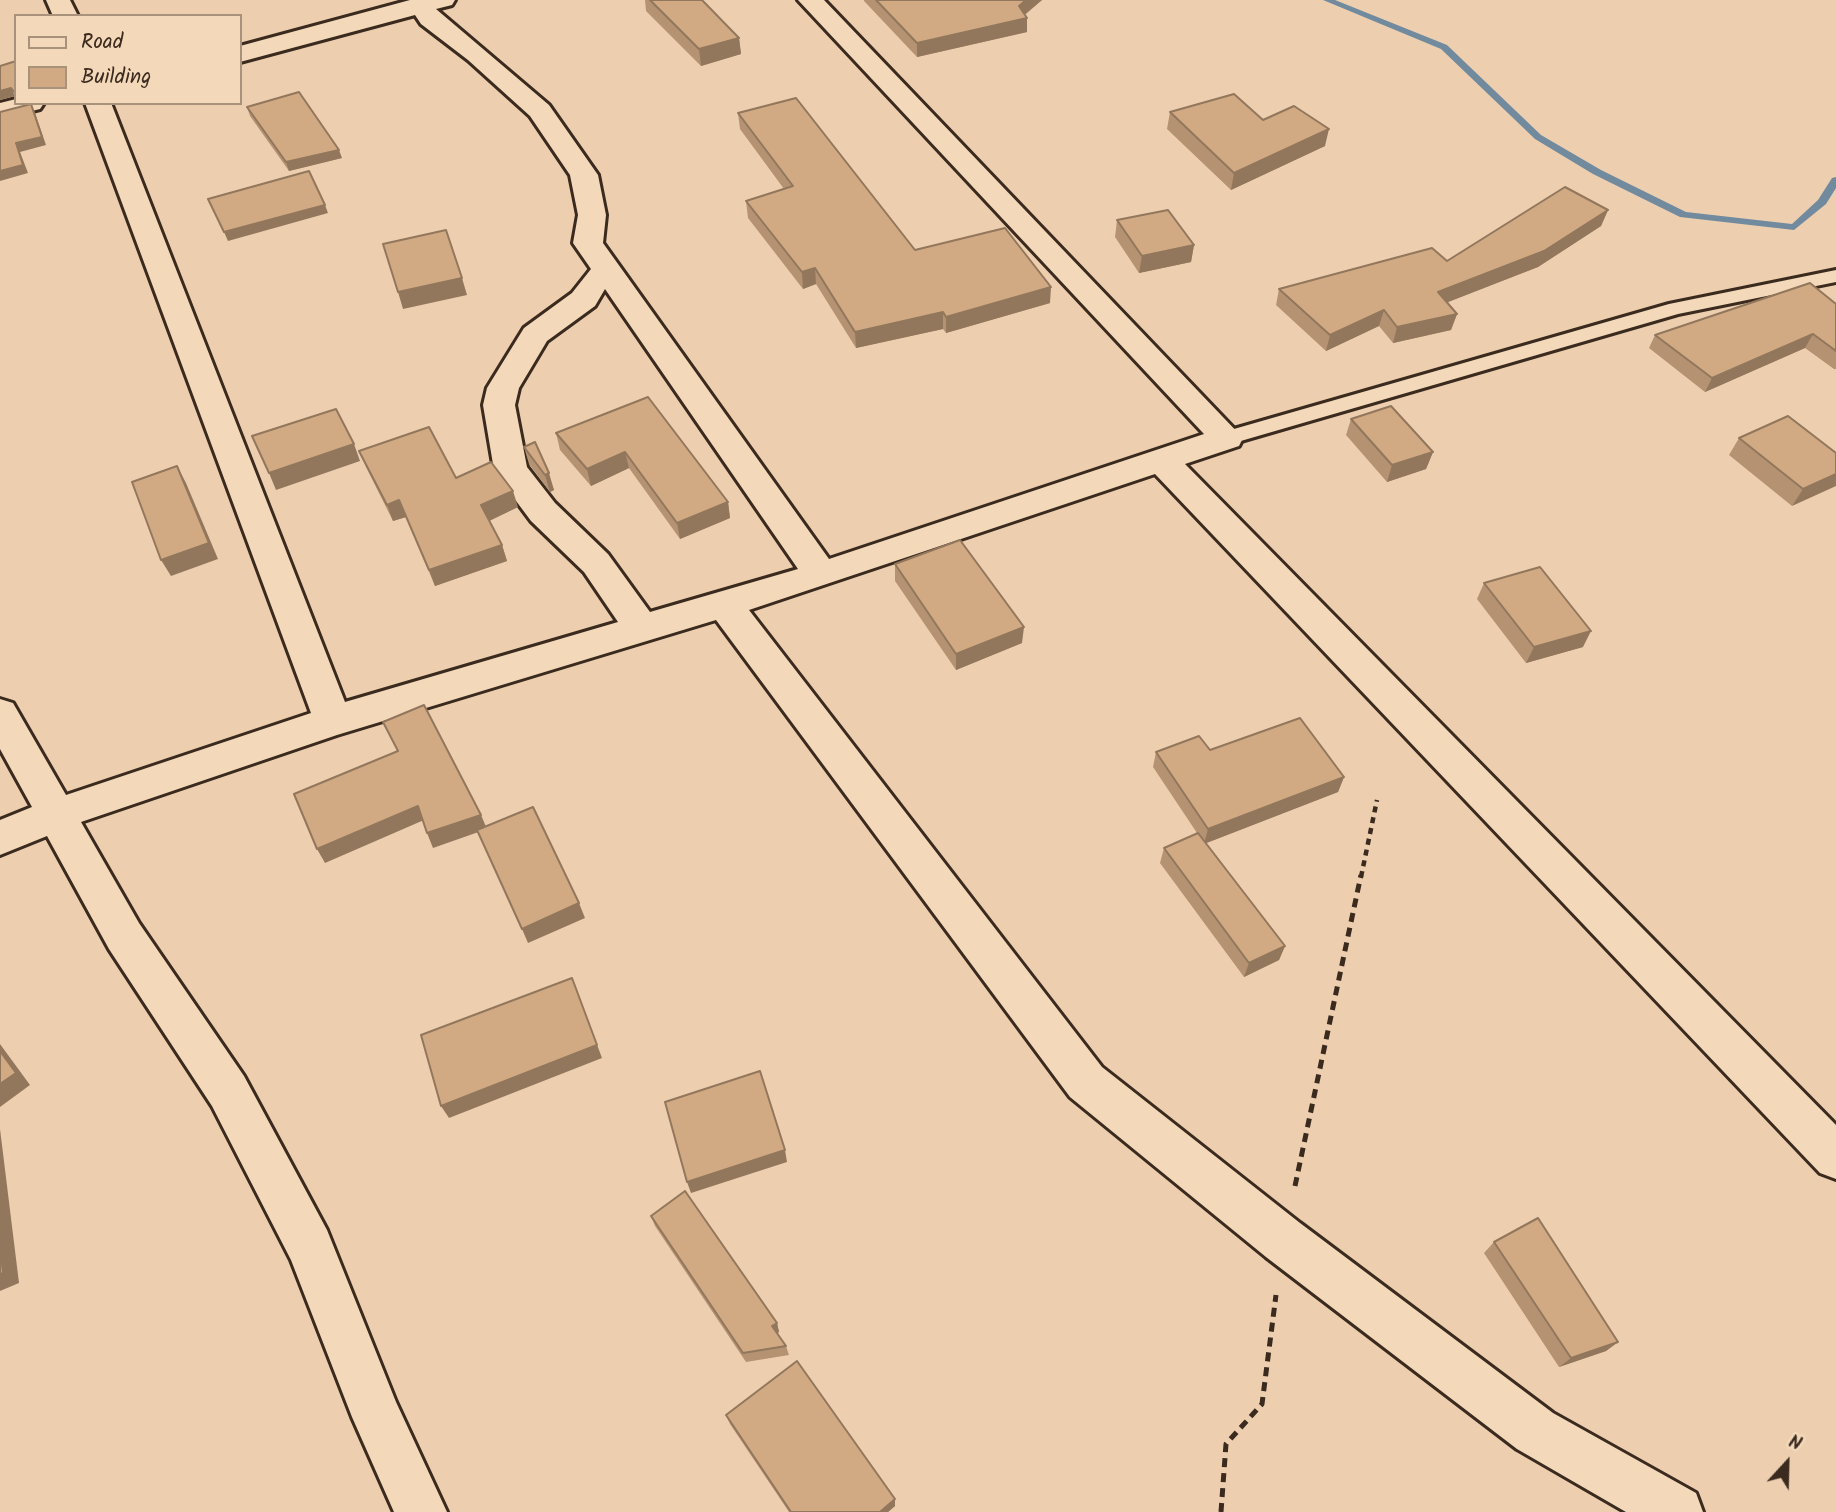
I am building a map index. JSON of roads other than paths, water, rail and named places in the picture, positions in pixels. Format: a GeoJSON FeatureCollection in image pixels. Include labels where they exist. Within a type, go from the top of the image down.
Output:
{"type":"FeatureCollection","features":[{"type":"Feature","properties":{"kind":"street"},"geometry":{"type":"LineString","coordinates":[[0,838],[58,814],[333,720],[821,575],[1227,438],[810,0]]}},
{"type":"Feature","properties":{"kind":"street"},"geometry":{"type":"LineString","coordinates":[[242,53],[429,2],[430,19],[477,54],[540,111],[584,174],[592,215],[588,243],[821,575]]}},
{"type":"Feature","properties":{"kind":"street"},"geometry":{"type":"LineString","coordinates":[[0,111],[23,105]]}},
{"type":"Feature","properties":{"kind":"street"},"geometry":{"type":"LineString","coordinates":[[99,105],[333,720]]}},
{"type":"Feature","properties":{"kind":"street"},"geometry":{"type":"LineString","coordinates":[[607,271],[591,285],[584,299],[535,334],[503,388],[499,405],[510,470],[542,512],[596,563],[642,629]]}},
{"type":"Feature","properties":{"kind":"street"},"geometry":{"type":"LineString","coordinates":[[1161,460],[1836,1157]]}},
{"type":"Feature","properties":{"kind":"street"},"geometry":{"type":"LineString","coordinates":[[724,604],[1086,1082],[1283,1240],[1535,1431],[1677,1512]]}},
{"type":"Feature","properties":{"kind":"street"},"geometry":{"type":"LineString","coordinates":[[0,715],[58,814],[124,936],[228,1091],[310,1247],[377,1417],[421,1512]]}},
{"type":"Feature","properties":{"kind":"lane"},"geometry":{"type":"LineString","coordinates":[[1227,438],[1676,309],[1836,276]]}},
{"type":"Feature","properties":{"kind":"waterway"},"geometry":{"type":"LineString","coordinates":[[1327,0],[1444,47],[1538,137],[1597,172],[1684,215],[1794,227],[1822,202],[1836,180]]}}]}
